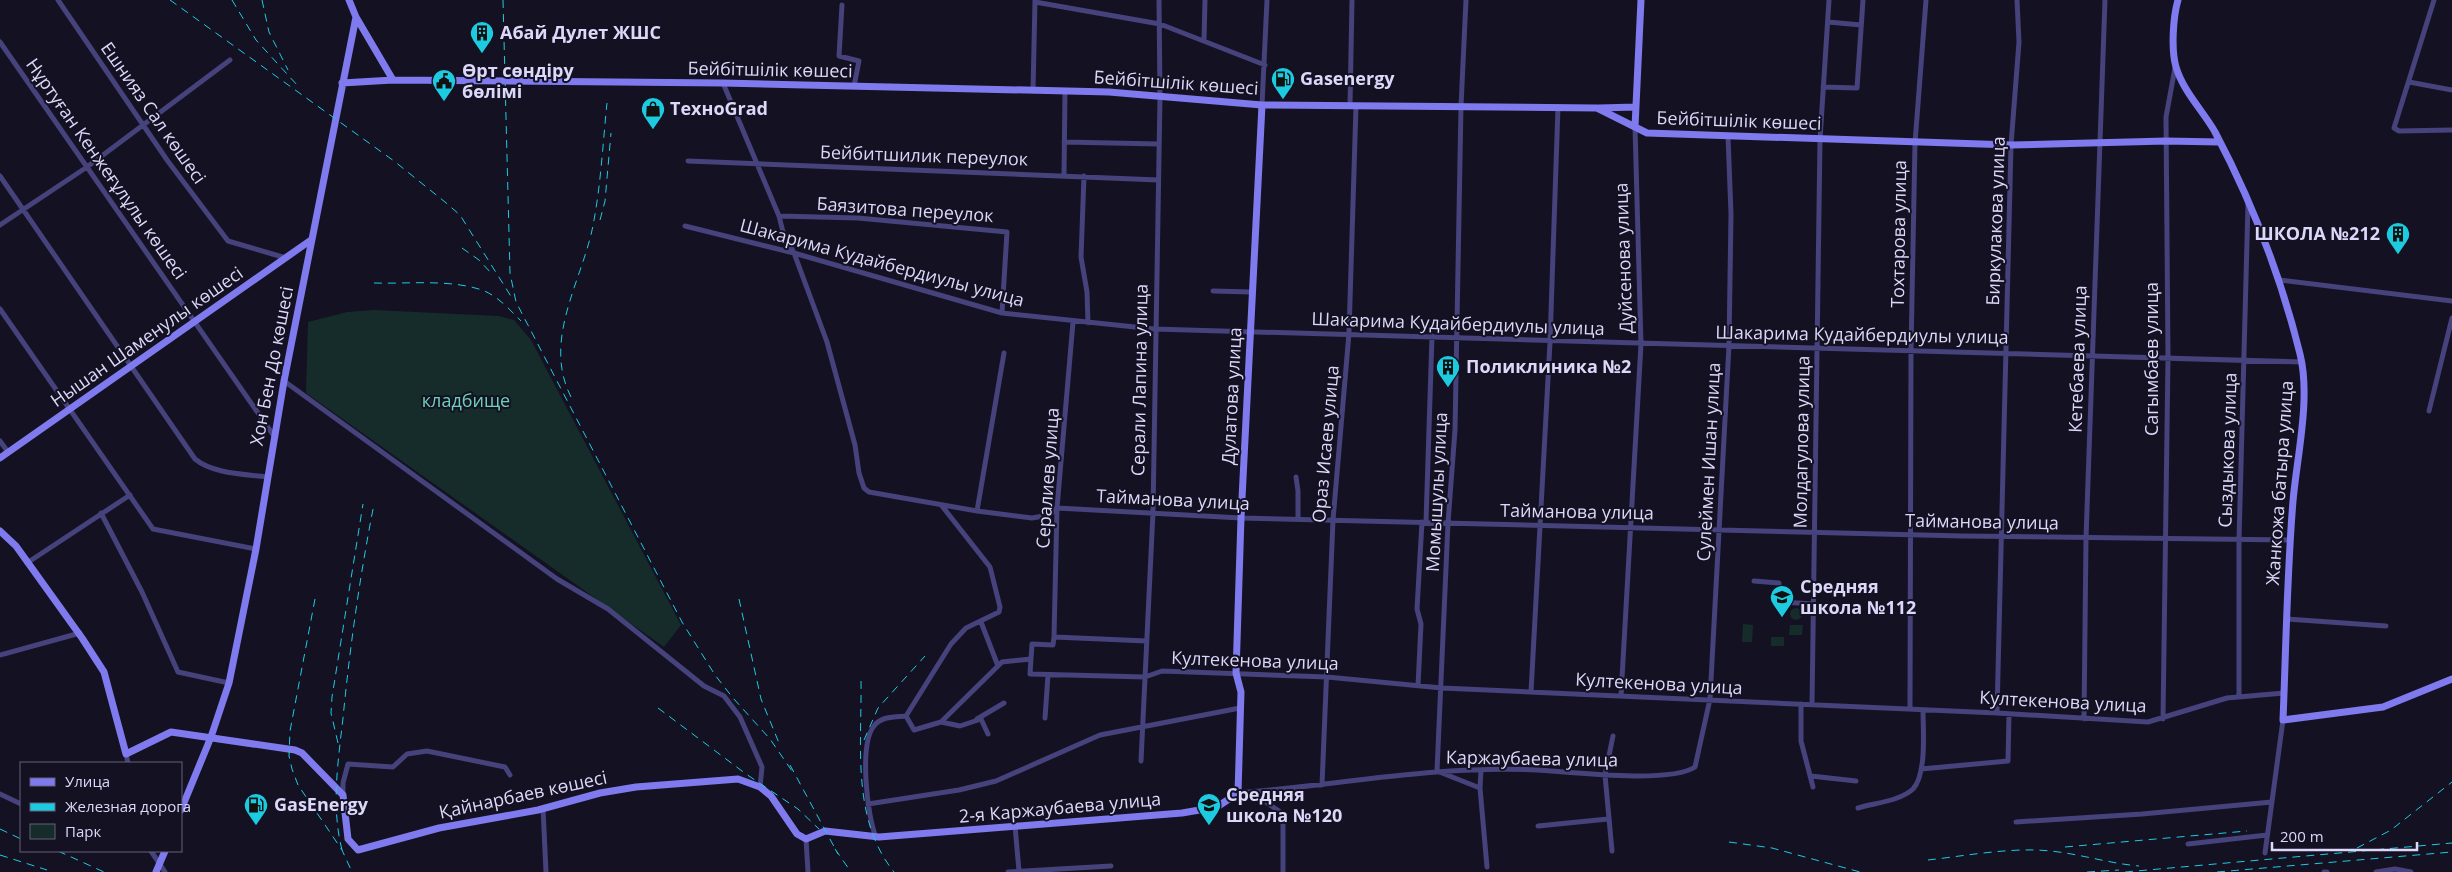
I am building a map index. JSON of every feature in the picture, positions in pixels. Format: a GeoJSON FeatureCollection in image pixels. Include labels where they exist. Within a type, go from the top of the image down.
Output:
{"type":"FeatureCollection","features":[{"type":"Feature","properties":{"kind":"street","name":"Ешнияз Сал көшесі"},"geometry":{"type":"LineString","coordinates":[[58,0],[143,125],[228,241],[286,258]]}},
{"type":"Feature","properties":{"kind":"street"},"geometry":{"type":"LineString","coordinates":[[349,0],[356,17],[394,80]]}},
{"type":"Feature","properties":{"kind":"street","name":"Серали Лапина улица"},"geometry":{"type":"LineString","coordinates":[[1141,761],[1153,512],[1154,329],[1160,97],[1159,0]]}},
{"type":"Feature","properties":{"kind":"street"},"geometry":{"type":"LineString","coordinates":[[1204,40],[1205,0]]}},
{"type":"Feature","properties":{"kind":"street","name":"Дулатова улица"},"geometry":{"type":"LineString","coordinates":[[1238,793],[1241,692],[1236,673],[1241,518],[1267,0]]}},
{"type":"Feature","properties":{"kind":"street","name":"Ораз Исаев улица"},"geometry":{"type":"LineString","coordinates":[[1322,785],[1333,520],[1348,334],[1353,106],[1352,0]]}},
{"type":"Feature","properties":{"kind":"street","name":"Момышулы улица"},"geometry":{"type":"LineString","coordinates":[[1437,771],[1448,523],[1455,430],[1461,106],[1466,0]]}},
{"type":"Feature","properties":{"kind":"street","name":"Дуйсенова улица"},"geometry":{"type":"LineString","coordinates":[[1621,696],[1641,344],[1635,127],[1641,0]]}},
{"type":"Feature","properties":{"kind":"street","name":"Молдагулова улица"},"geometry":{"type":"LineString","coordinates":[[1812,705],[1820,138],[1829,0]]}},
{"type":"Feature","properties":{"kind":"street"},"geometry":{"type":"LineString","coordinates":[[1824,87],[1857,88],[1863,0]]}},
{"type":"Feature","properties":{"kind":"street","name":"Тохтарова улица"},"geometry":{"type":"LineString","coordinates":[[1910,709],[1911,350],[1915,142],[1926,0]]}},
{"type":"Feature","properties":{"kind":"street","name":"Биркулакова улица"},"geometry":{"type":"LineString","coordinates":[[1997,713],[2012,145],[2018,42],[2017,0]]}},
{"type":"Feature","properties":{"kind":"street","name":"Кетебаева улица"},"geometry":{"type":"LineString","coordinates":[[2084,719],[2086,538],[2105,0]]}},
{"type":"Feature","properties":{"kind":"street","name":"Сагымбаев улица"},"geometry":{"type":"LineString","coordinates":[[2163,719],[2168,358],[2166,117],[2176,66],[2174,15],[2178,0]]}},
{"type":"Feature","properties":{"kind":"street"},"geometry":{"type":"LineString","coordinates":[[2434,0],[2394,128],[2399,131],[2452,130]]}},
{"type":"Feature","properties":{"kind":"street"},"geometry":{"type":"LineString","coordinates":[[1033,91],[1035,1],[1160,24],[1265,65]]}},
{"type":"Feature","properties":{"kind":"street"},"geometry":{"type":"LineString","coordinates":[[842,5],[839,56],[859,61],[854,86]]}},
{"type":"Feature","properties":{"kind":"street","name":"Хон Бен До көшесі"},"geometry":{"type":"LineString","coordinates":[[182,807],[211,737],[229,683],[256,549],[284,381],[356,17]]}},
{"type":"Feature","properties":{"kind":"street"},"geometry":{"type":"LineString","coordinates":[[1828,22],[1861,25]]}},
{"type":"Feature","properties":{"kind":"street","name":"Нұртуған Кенжеғұлұлы көшесі"},"geometry":{"type":"LineString","coordinates":[[0,42],[274,436]]}},
{"type":"Feature","properties":{"kind":"street"},"geometry":{"type":"LineString","coordinates":[[0,225],[87,167],[230,60]]}},
{"type":"Feature","properties":{"kind":"street","name":"Жанкожа батыра улица"},"geometry":{"type":"LineString","coordinates":[[2176,66],[2219,142],[2263,235],[2279,280],[2302,362],[2304,380],[2290,540],[2283,720]]}},
{"type":"Feature","properties":{"kind":"street","name":"Бейбітшілік көшесі"},"geometry":{"type":"LineString","coordinates":[[342,82],[394,80],[723,83],[1064,91],[1262,105],[1597,108],[1647,133],[2012,145],[2166,141],[2219,142]]}},
{"type":"Feature","properties":{"kind":"street"},"geometry":{"type":"LineString","coordinates":[[2409,82],[2452,90]]}},
{"type":"Feature","properties":{"kind":"street"},"geometry":{"type":"LineString","coordinates":[[723,83],[779,216],[783,232],[794,253]]}},
{"type":"Feature","properties":{"kind":"street"},"geometry":{"type":"LineString","coordinates":[[1064,91],[1064,175]]}},
{"type":"Feature","properties":{"kind":"street"},"geometry":{"type":"LineString","coordinates":[[1531,692],[1550,342],[1558,108]]}},
{"type":"Feature","properties":{"kind":"street"},"geometry":{"type":"LineString","coordinates":[[1597,108],[1636,108]]}},
{"type":"Feature","properties":{"kind":"street","name":"Сулеймен Ишан улица"},"geometry":{"type":"LineString","coordinates":[[1710,699],[1729,346],[1731,214],[1728,136]]}},
{"type":"Feature","properties":{"kind":"street"},"geometry":{"type":"LineString","coordinates":[[1064,142],[1159,144]]}},
{"type":"Feature","properties":{"kind":"street","name":"Бейбитшилик переулок"},"geometry":{"type":"LineString","coordinates":[[688,161],[1158,180]]}},
{"type":"Feature","properties":{"kind":"street"},"geometry":{"type":"LineString","coordinates":[[0,176],[195,459],[202,465],[268,477]]}},
{"type":"Feature","properties":{"kind":"street"},"geometry":{"type":"LineString","coordinates":[[1084,176],[1081,257],[1087,292],[1088,323]]}},
{"type":"Feature","properties":{"kind":"street","name":"Сыздыкова улица"},"geometry":{"type":"LineString","coordinates":[[2239,696],[2239,540],[2248,204]]}},
{"type":"Feature","properties":{"kind":"street","name":"Баязитова переулок"},"geometry":{"type":"LineString","coordinates":[[779,216],[858,218],[1007,232],[1002,313]]}},
{"type":"Feature","properties":{"kind":"street","name":"Шакарима Кудайбердиулы улица"},"geometry":{"type":"LineString","coordinates":[[685,226],[794,253],[1002,313],[1073,322],[1154,329],[1250,330],[1550,342],[2006,352],[2302,362]]}},
{"type":"Feature","properties":{"kind":"street","name":"Нышан Шаменулы көшесі"},"geometry":{"type":"LineString","coordinates":[[0,458],[312,240]]}},
{"type":"Feature","properties":{"kind":"street","name":"Тайманова улица"},"geometry":{"type":"LineString","coordinates":[[794,253],[827,342],[855,445],[859,474],[864,488],[868,492],[977,512],[1032,518],[1049,515],[1057,508],[1241,518],[1910,535],[2290,540]]}},
{"type":"Feature","properties":{"kind":"street"},"geometry":{"type":"LineString","coordinates":[[2279,280],[2452,301]]}},
{"type":"Feature","properties":{"kind":"street"},"geometry":{"type":"LineString","coordinates":[[1213,292],[1252,292]]}},
{"type":"Feature","properties":{"kind":"street"},"geometry":{"type":"LineString","coordinates":[[0,309],[153,528],[256,549]]}},
{"type":"Feature","properties":{"kind":"street"},"geometry":{"type":"LineString","coordinates":[[2428,411],[2452,318]]}},
{"type":"Feature","properties":{"kind":"street","name":"Сералиев улица"},"geometry":{"type":"LineString","coordinates":[[1054,637],[1057,508],[1073,322]]}},
{"type":"Feature","properties":{"kind":"street"},"geometry":{"type":"LineString","coordinates":[[1418,686],[1421,624],[1417,609],[1424,522],[1432,336]]}},
{"type":"Feature","properties":{"kind":"street"},"geometry":{"type":"LineString","coordinates":[[977,512],[1004,353]]}},
{"type":"Feature","properties":{"kind":"street"},"geometry":{"type":"LineString","coordinates":[[284,381],[557,579],[608,609],[704,686],[724,696],[740,716],[762,767],[760,787]]}},
{"type":"Feature","properties":{"kind":"street"},"geometry":{"type":"LineString","coordinates":[[0,441],[8,452]]}},
{"type":"Feature","properties":{"kind":"street"},"geometry":{"type":"LineString","coordinates":[[1296,477],[1298,519]]}},
{"type":"Feature","properties":{"kind":"street"},"geometry":{"type":"LineString","coordinates":[[27,563],[130,495]]}},
{"type":"Feature","properties":{"kind":"street"},"geometry":{"type":"LineString","coordinates":[[808,872],[806,839],[825,831],[878,837],[868,804],[866,757],[869,735],[873,726],[879,721],[906,716],[951,644],[966,628],[999,612],[1000,607],[990,567],[941,505]]}},
{"type":"Feature","properties":{"kind":"street"},"geometry":{"type":"LineString","coordinates":[[101,513],[142,592],[178,672],[229,683]]}},
{"type":"Feature","properties":{"kind":"street"},"geometry":{"type":"LineString","coordinates":[[0,531],[16,546],[80,634],[104,672],[128,762]]}},
{"type":"Feature","properties":{"kind":"street"},"geometry":{"type":"LineString","coordinates":[[1754,581],[1779,583],[1781,602],[1814,604]]}},
{"type":"Feature","properties":{"kind":"street"},"geometry":{"type":"LineString","coordinates":[[2287,619],[2386,626]]}},
{"type":"Feature","properties":{"kind":"street"},"geometry":{"type":"LineString","coordinates":[[981,622],[998,666]]}},
{"type":"Feature","properties":{"kind":"street"},"geometry":{"type":"LineString","coordinates":[[0,655],[80,634]]}},
{"type":"Feature","properties":{"kind":"street"},"geometry":{"type":"LineString","coordinates":[[906,716],[910,727],[914,730],[941,722],[998,666],[1007,660],[1031,659],[1032,644],[1052,645],[1054,637],[1147,641]]}},
{"type":"Feature","properties":{"kind":"street","name":"Култекенова улица"},"geometry":{"type":"LineString","coordinates":[[1031,659],[1030,674],[1145,677],[1162,671],[1327,676],[1442,688],[1710,699],[2148,722],[2239,696],[2284,693]]}},
{"type":"Feature","properties":{"kind":"street"},"geometry":{"type":"LineString","coordinates":[[1045,718],[1048,675]]}},
{"type":"Feature","properties":{"kind":"street"},"geometry":{"type":"LineString","coordinates":[[2265,853],[2283,720],[2383,707],[2452,680]]}},
{"type":"Feature","properties":{"kind":"street","name":"Каржаубаева улица"},"geometry":{"type":"LineString","coordinates":[[1238,793],[1437,771],[1537,770],[1605,775],[1665,774],[1695,767],[1710,699]]}},
{"type":"Feature","properties":{"kind":"street"},"geometry":{"type":"LineString","coordinates":[[941,722],[960,726],[967,725],[1004,703]]}},
{"type":"Feature","properties":{"kind":"street"},"geometry":{"type":"LineString","coordinates":[[1801,704],[1801,742],[1813,787]]}},
{"type":"Feature","properties":{"kind":"street"},"geometry":{"type":"LineString","coordinates":[[868,804],[959,790],[996,781],[1100,735],[1240,708]]}},
{"type":"Feature","properties":{"kind":"street"},"geometry":{"type":"LineString","coordinates":[[1858,808],[1897,798],[1912,790],[1918,782],[1921,769],[1924,710]]}},
{"type":"Feature","properties":{"kind":"street"},"geometry":{"type":"LineString","coordinates":[[1921,769],[2008,761],[2009,714]]}},
{"type":"Feature","properties":{"kind":"street"},"geometry":{"type":"LineString","coordinates":[[977,719],[981,719],[988,734]]}},
{"type":"Feature","properties":{"kind":"street"},"geometry":{"type":"LineString","coordinates":[[126,754],[171,732],[295,750],[302,753],[343,794]]}},
{"type":"Feature","properties":{"kind":"street"},"geometry":{"type":"LineString","coordinates":[[1612,851],[1605,775],[1613,736]]}},
{"type":"Feature","properties":{"kind":"street"},"geometry":{"type":"LineString","coordinates":[[343,794],[343,783],[348,764],[393,767],[407,754],[426,752],[505,767],[510,775]]}},
{"type":"Feature","properties":{"kind":"street"},"geometry":{"type":"LineString","coordinates":[[1481,770],[1480,788],[1487,867]]}},
{"type":"Feature","properties":{"kind":"street"},"geometry":{"type":"LineString","coordinates":[[1437,771],[1480,788]]}},
{"type":"Feature","properties":{"kind":"street"},"geometry":{"type":"LineString","coordinates":[[1811,776],[1856,781]]}},
{"type":"Feature","properties":{"kind":"street","name":"Қайнарбаев көшесі"},"geometry":{"type":"LineString","coordinates":[[343,794],[348,838],[358,850],[439,828],[543,808],[600,793],[636,787],[738,779],[760,787],[771,796],[797,834],[806,839]]}},
{"type":"Feature","properties":{"kind":"street"},"geometry":{"type":"LineString","coordinates":[[1267,790],[1267,804],[1279,811],[1283,820],[1283,872]]}},
{"type":"Feature","properties":{"kind":"street","name":"2-я Каржаубаева улица"},"geometry":{"type":"LineString","coordinates":[[878,837],[1182,813],[1217,807],[1238,793]]}},
{"type":"Feature","properties":{"kind":"street"},"geometry":{"type":"LineString","coordinates":[[0,794],[20,804]]}},
{"type":"Feature","properties":{"kind":"street"},"geometry":{"type":"LineString","coordinates":[[2016,822],[2142,814],[2272,802]]}},
{"type":"Feature","properties":{"kind":"street"},"geometry":{"type":"LineString","coordinates":[[543,808],[546,872]]}},
{"type":"Feature","properties":{"kind":"street"},"geometry":{"type":"LineString","coordinates":[[1538,826],[1608,820]]}},
{"type":"Feature","properties":{"kind":"street"},"geometry":{"type":"LineString","coordinates":[[1015,826],[1019,871]]}},
{"type":"Feature","properties":{"kind":"street"},"geometry":{"type":"LineString","coordinates":[[2188,844],[2267,835]]}},
{"type":"Feature","properties":{"kind":"street"},"geometry":{"type":"LineString","coordinates":[[152,852],[165,872]]}},
{"type":"Feature","properties":{"kind":"street"},"geometry":{"type":"LineString","coordinates":[[156,872],[165,852]]}},
{"type":"Feature","properties":{"kind":"street"},"geometry":{"type":"LineString","coordinates":[[1008,872],[1112,866]]}},
{"type":"Feature","properties":{"kind":"street"},"geometry":{"type":"LineString","coordinates":[[2376,872],[2409,871]]}},
{"type":"Feature","properties":{"kind":"green space","name":"кладбище"},"geometry":{"type":"Polygon","coordinates":[[[374,310],[499,316],[514,320],[531,340],[681,625],[664,647],[306,393],[308,322],[347,312],[374,310]]]}},
{"type":"Feature","properties":{"kind":"green space"},"geometry":{"type":"Polygon","coordinates":[[[1794,608],[1798,608],[1802,614],[1798,620],[1794,620],[1790,616],[1790,612],[1794,608]]]}},
{"type":"Feature","properties":{"kind":"green space"},"geometry":{"type":"Polygon","coordinates":[[[1743,624],[1753,625],[1752,642],[1742,642],[1743,624]]]}},
{"type":"Feature","properties":{"kind":"green space"},"geometry":{"type":"Polygon","coordinates":[[[1790,625],[1803,625],[1802,635],[1789,635],[1790,625]]]}},
{"type":"Feature","properties":{"kind":"green space"},"geometry":{"type":"Polygon","coordinates":[[[1771,637],[1784,637],[1784,646],[1771,646],[1771,637]]]}},
{"type":"Feature","properties":{"kind":"railway"},"geometry":{"type":"LineString","coordinates":[[170,0],[394,161],[460,215],[512,298]]}},
{"type":"Feature","properties":{"kind":"railway"},"geometry":{"type":"LineString","coordinates":[[232,0],[256,40],[298,86]]}},
{"type":"Feature","properties":{"kind":"railway"},"geometry":{"type":"LineString","coordinates":[[262,0],[269,32],[288,70]]}},
{"type":"Feature","properties":{"kind":"railway"},"geometry":{"type":"LineString","coordinates":[[503,0],[510,273],[516,302],[682,622],[715,675],[770,739],[792,771]]}},
{"type":"Feature","properties":{"kind":"railway"},"geometry":{"type":"LineString","coordinates":[[571,397],[563,375],[561,352],[563,330],[594,220],[607,103]]}},
{"type":"Feature","properties":{"kind":"railway"},"geometry":{"type":"LineString","coordinates":[[600,220],[605,201],[611,133]]}},
{"type":"Feature","properties":{"kind":"railway"},"geometry":{"type":"LineString","coordinates":[[462,248],[479,260],[492,274]]}},
{"type":"Feature","properties":{"kind":"railway"},"geometry":{"type":"LineString","coordinates":[[374,283],[443,283],[482,290],[493,296],[521,321]]}},
{"type":"Feature","properties":{"kind":"railway"},"geometry":{"type":"LineString","coordinates":[[338,743],[331,713],[332,697],[363,504]]}},
{"type":"Feature","properties":{"kind":"railway"},"geometry":{"type":"LineString","coordinates":[[342,850],[336,801],[338,768],[356,611],[374,504]]}},
{"type":"Feature","properties":{"kind":"railway"},"geometry":{"type":"LineString","coordinates":[[315,599],[290,731],[289,756],[298,785],[342,850],[352,872]]}},
{"type":"Feature","properties":{"kind":"railway"},"geometry":{"type":"LineString","coordinates":[[739,599],[761,699],[779,743]]}},
{"type":"Feature","properties":{"kind":"railway"},"geometry":{"type":"LineString","coordinates":[[864,740],[878,708],[925,656]]}},
{"type":"Feature","properties":{"kind":"railway"},"geometry":{"type":"LineString","coordinates":[[861,681],[861,755],[865,805],[871,829],[880,851],[894,872]]}},
{"type":"Feature","properties":{"kind":"railway"},"geometry":{"type":"LineString","coordinates":[[658,708],[746,774],[798,809],[819,829]]}},
{"type":"Feature","properties":{"kind":"railway"},"geometry":{"type":"LineString","coordinates":[[790,765],[838,854]]}},
{"type":"Feature","properties":{"kind":"railway"},"geometry":{"type":"LineString","coordinates":[[2357,848],[2391,830],[2452,782]]}},
{"type":"Feature","properties":{"kind":"railway"},"geometry":{"type":"LineString","coordinates":[[0,829],[20,839]]}},
{"type":"Feature","properties":{"kind":"railway"},"geometry":{"type":"LineString","coordinates":[[2065,847],[2247,831]]}},
{"type":"Feature","properties":{"kind":"railway"},"geometry":{"type":"LineString","coordinates":[[1729,842],[1772,848],[1860,872]]}},
{"type":"Feature","properties":{"kind":"railway"},"geometry":{"type":"LineString","coordinates":[[2125,872],[2452,843]]}},
{"type":"Feature","properties":{"kind":"railway"},"geometry":{"type":"LineString","coordinates":[[835,849],[851,872]]}},
{"type":"Feature","properties":{"kind":"railway"},"geometry":{"type":"LineString","coordinates":[[1928,860],[1996,852],[2036,850],[2062,852],[2139,866]]}},
{"type":"Feature","properties":{"kind":"railway"},"geometry":{"type":"LineString","coordinates":[[60,852],[104,872]]}},
{"type":"Feature","properties":{"kind":"railway"},"geometry":{"type":"LineString","coordinates":[[2217,872],[2452,852]]}},
{"type":"Feature","properties":{"kind":"railway"},"geometry":{"type":"LineString","coordinates":[[0,855],[47,870]]}},
{"type":"Feature","properties":{"kind":"railway"},"geometry":{"type":"LineString","coordinates":[[2087,872],[2119,870]]}},
{"type":"Feature","properties":{"kind":"place","name":"Абай Дулет ЖШС"},"geometry":{"type":"Point","coordinates":[482,54]}},
{"type":"Feature","properties":{"kind":"place","name":"Gasenergy"},"geometry":{"type":"Point","coordinates":[1283,100]}},
{"type":"Feature","properties":{"kind":"place","name":"Өрт сөндіру бөлімі"},"geometry":{"type":"Point","coordinates":[444,102]}},
{"type":"Feature","properties":{"kind":"place","name":"ТехноGrad"},"geometry":{"type":"Point","coordinates":[653,130]}},
{"type":"Feature","properties":{"kind":"place","name":"ШКОЛА №212"},"geometry":{"type":"Point","coordinates":[2398,255]}},
{"type":"Feature","properties":{"kind":"place","name":"Поликлиника №2"},"geometry":{"type":"Point","coordinates":[1448,388]}},
{"type":"Feature","properties":{"kind":"place","name":"Средняя школа №112"},"geometry":{"type":"Point","coordinates":[1782,618]}},
{"type":"Feature","properties":{"kind":"place","name":"GasEnergy"},"geometry":{"type":"Point","coordinates":[256,826]}},
{"type":"Feature","properties":{"kind":"place","name":"Средняя школа №120"},"geometry":{"type":"Point","coordinates":[1209,826]}}]}
